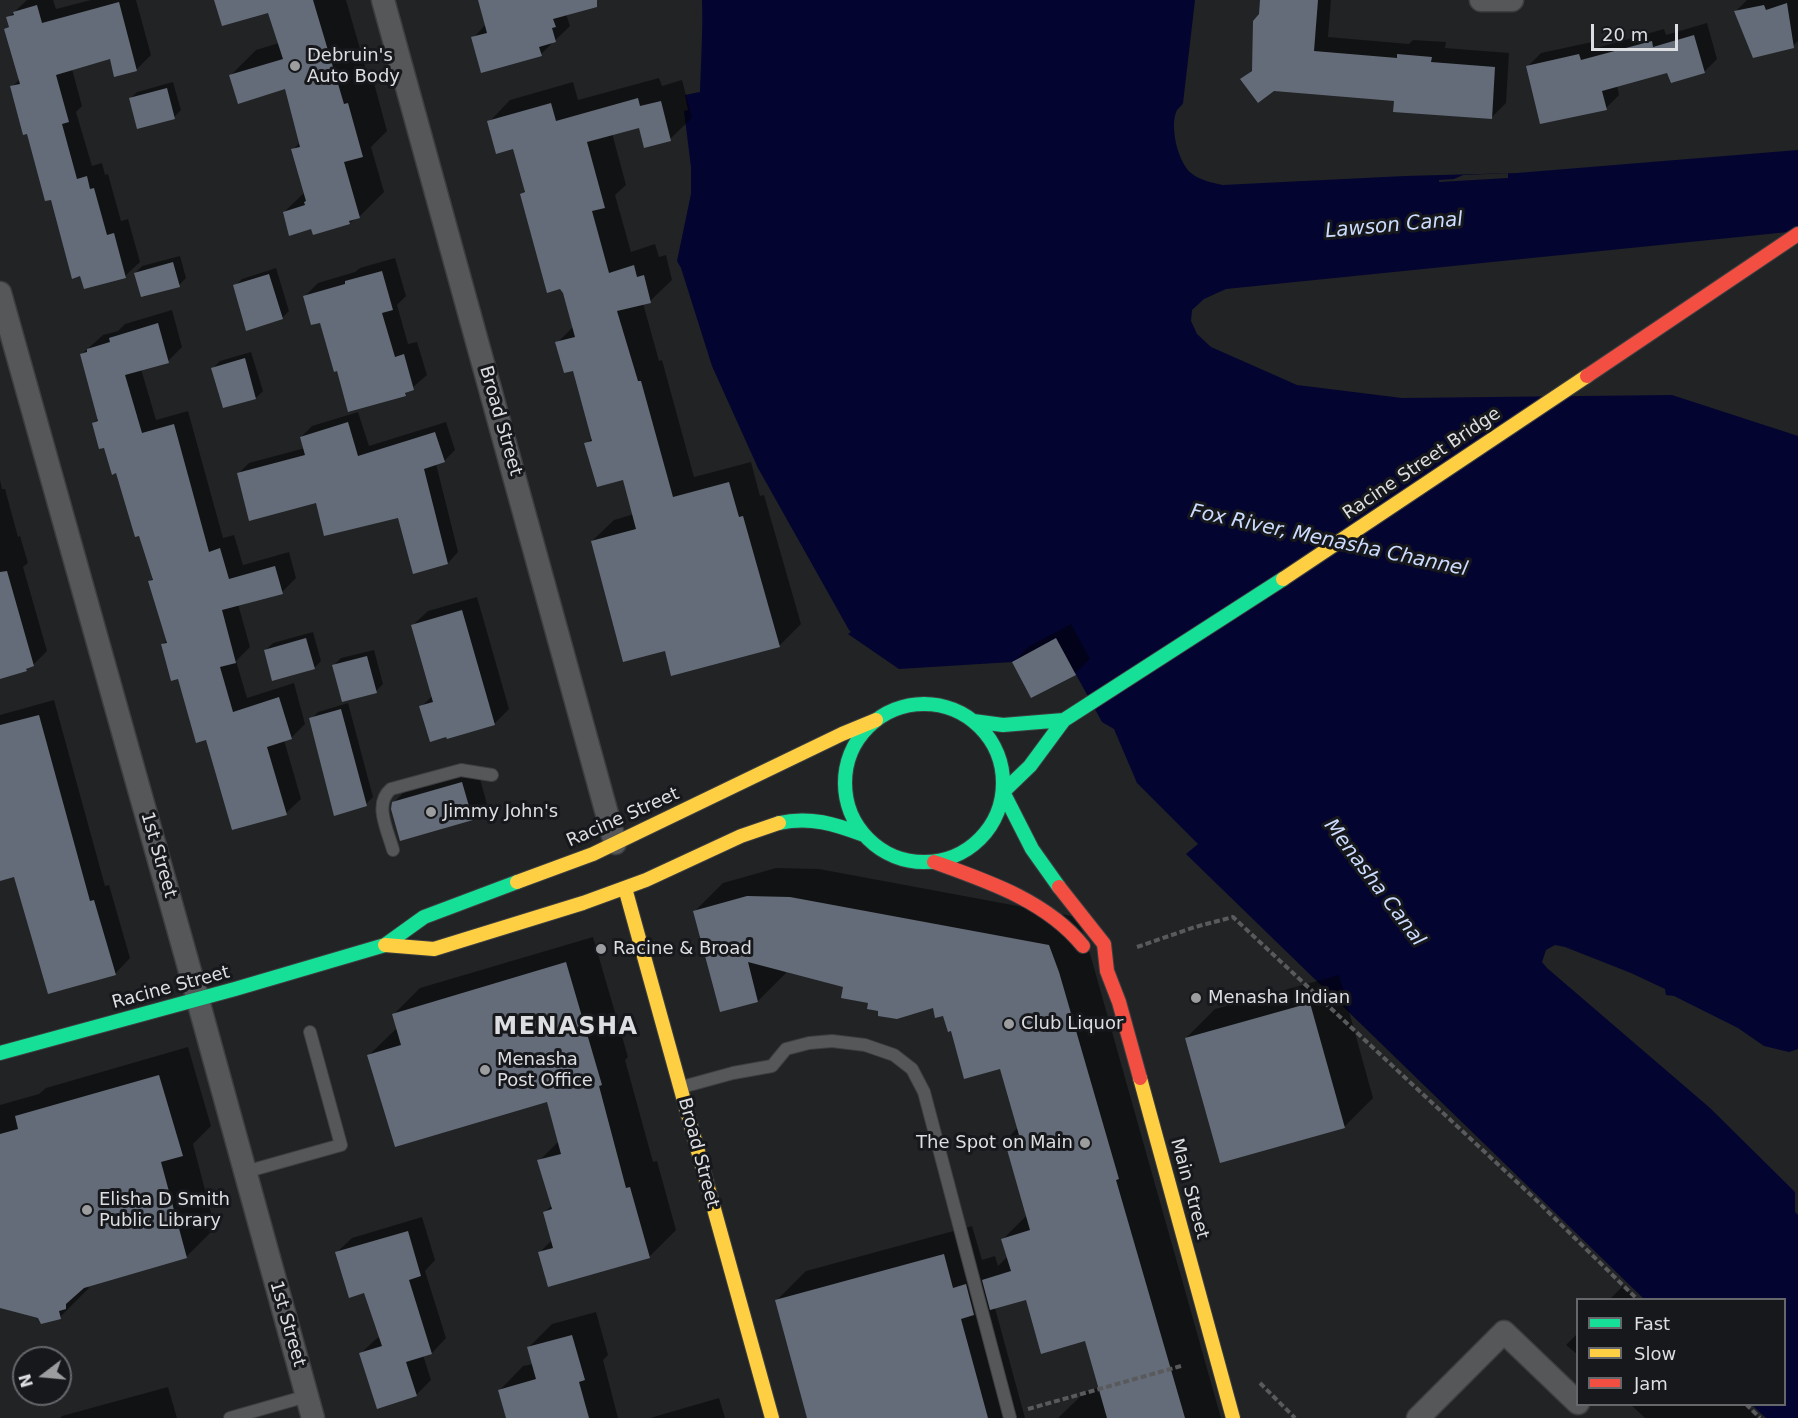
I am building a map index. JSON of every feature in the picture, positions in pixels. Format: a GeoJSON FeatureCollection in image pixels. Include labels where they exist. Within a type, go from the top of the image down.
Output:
{"type":"FeatureCollection","features":[{"type":"Feature","properties":{"kind":"main road","name":"Racine Street Bridge"},"geometry":{"type":"LineString","coordinates":[[1064,720],[1315,558],[1798,234]]}},
{"type":"Feature","properties":{"kind":"main road"},"geometry":{"type":"LineString","coordinates":[[925,704],[950,708],[973,721],[993,744],[1003,772],[1003,792],[996,817],[981,839],[959,854],[934,862],[908,861],[884,852],[864,835],[851,813],[845,788],[848,763],[858,739],[876,720],[899,708],[925,704]]}},
{"type":"Feature","properties":{"kind":"main road","name":"Racine Street"},"geometry":{"type":"LineString","coordinates":[[0,1053],[385,945],[424,917],[593,854],[842,734],[876,720]]}},
{"type":"Feature","properties":{"kind":"main road"},"geometry":{"type":"LineString","coordinates":[[973,721],[1003,725],[1064,720]]}},
{"type":"Feature","properties":{"kind":"main road"},"geometry":{"type":"LineString","coordinates":[[1003,792],[1030,766],[1064,720]]}},
{"type":"Feature","properties":{"kind":"main road","name":"Main Street"},"geometry":{"type":"LineString","coordinates":[[1003,792],[1032,849],[1104,944],[1107,971],[1119,1002],[1233,1418]]}},
{"type":"Feature","properties":{"kind":"main road","name":"Racine Street"},"geometry":{"type":"LineString","coordinates":[[385,945],[435,950],[626,888],[769,825],[791,820],[818,820],[864,835]]}},
{"type":"Feature","properties":{"kind":"main road","name":"Main Street"},"geometry":{"type":"LineString","coordinates":[[934,862],[965,872],[1053,916],[1074,934],[1089,956],[1107,971]]}},
{"type":"Feature","properties":{"kind":"main road","name":"Broad Street"},"geometry":{"type":"LineString","coordinates":[[626,888],[772,1418]]}},
{"type":"Feature","properties":{"kind":"street","name":"Broad Street"},"geometry":{"type":"LineString","coordinates":[[383,0],[615,843]]}},
{"type":"Feature","properties":{"kind":"street"},"geometry":{"type":"LineString","coordinates":[[1481,0],[1512,0]]}},
{"type":"Feature","properties":{"kind":"street","name":"1st Street"},"geometry":{"type":"LineString","coordinates":[[0,293],[313,1418]]}},
{"type":"Feature","properties":{"kind":"street"},"geometry":{"type":"LineString","coordinates":[[1418,1418],[1504,1332],[1576,1402]]}},
{"type":"Feature","properties":{"kind":"street"},"geometry":{"type":"LineString","coordinates":[[1580,1406],[1593,1418]]}},
{"type":"Feature","properties":{"kind":"lane"},"geometry":{"type":"LineString","coordinates":[[393,850],[381,806],[384,795],[390,789],[461,770],[492,775]]}},
{"type":"Feature","properties":{"kind":"lane"},"geometry":{"type":"LineString","coordinates":[[245,1172],[341,1145],[310,1032]]}},
{"type":"Feature","properties":{"kind":"lane"},"geometry":{"type":"LineString","coordinates":[[680,1088],[742,1071],[772,1066],[786,1049],[809,1043],[832,1041],[865,1045],[894,1055],[912,1069],[924,1092],[1009,1416]]}},
{"type":"Feature","properties":{"kind":"lane"},"geometry":{"type":"LineString","coordinates":[[230,1418],[307,1396]]}},
{"type":"Feature","properties":{"kind":"path"},"geometry":{"type":"LineString","coordinates":[[1137,947],[1233,917],[1533,1197],[1637,1298]]}},
{"type":"Feature","properties":{"kind":"path"},"geometry":{"type":"LineString","coordinates":[[1009,1416],[1181,1366]]}},
{"type":"Feature","properties":{"kind":"path"},"geometry":{"type":"LineString","coordinates":[[1260,1383],[1295,1418]]}},
{"type":"Feature","properties":{"kind":"path"},"geometry":{"type":"LineString","coordinates":[[1748,1406],[1760,1418]]}},
{"type":"Feature","properties":{"kind":"water"},"geometry":{"type":"Polygon","coordinates":[[[702,0],[1195,0],[1183,103],[1177,110],[1174,134],[1186,168],[1202,179],[1223,185],[1517,173],[1798,150],[1798,231],[1226,289],[1204,299],[1192,310],[1191,321],[1197,334],[1211,347],[1297,385],[1402,398],[1672,395],[1798,436],[1798,1049],[1789,1052],[1764,1046],[1738,1028],[1674,996],[1666,995],[1665,989],[1565,947],[1555,945],[1546,950],[1542,962],[1710,1108],[1795,1192],[1795,1212],[1798,1215],[1798,1418],[1766,1418],[1753,1406],[1786,1406],[1786,1298],[1643,1298],[1186,854],[1198,844],[1137,783],[1114,729],[1102,722],[1056,638],[1012,662],[899,669],[848,634],[851,632],[758,468],[712,366],[677,261],[691,194],[691,167],[684,111],[688,110],[685,95],[700,92],[702,0]]]}},
{"type":"Feature","properties":{"kind":"pier"},"geometry":{"type":"Polygon","coordinates":[[[1508,173],[1508,178],[1439,182],[1439,180],[1454,179],[1463,175],[1508,173]]]}},
{"type":"Feature","properties":{"kind":"building"},"geometry":{"type":"Polygon","coordinates":[[[214,0],[313,0],[344,104],[348,103],[363,157],[344,162],[360,218],[349,221],[350,224],[313,235],[311,229],[289,236],[283,212],[305,205],[306,201],[291,149],[300,147],[285,89],[238,104],[229,75],[283,59],[268,13],[222,26],[214,0]]]}},
{"type":"Feature","properties":{"kind":"building"},"geometry":{"type":"Polygon","coordinates":[[[478,0],[597,0],[597,7],[553,19],[556,27],[552,28],[556,42],[539,47],[542,56],[481,73],[471,37],[487,33],[478,0]]]}},
{"type":"Feature","properties":{"kind":"building"},"geometry":{"type":"Polygon","coordinates":[[[1260,0],[1318,0],[1314,51],[1397,58],[1397,54],[1432,57],[1431,62],[1495,67],[1492,119],[1393,112],[1394,101],[1274,91],[1258,103],[1240,79],[1252,71],[1253,21],[1259,14],[1260,0]]]}},
{"type":"Feature","properties":{"kind":"building"},"geometry":{"type":"Polygon","coordinates":[[[119,2],[137,71],[114,77],[110,59],[56,75],[69,122],[62,124],[77,179],[87,176],[90,189],[94,188],[107,235],[114,233],[126,278],[84,289],[80,276],[72,279],[51,200],[45,201],[27,134],[23,135],[10,86],[20,84],[4,29],[9,27],[6,17],[14,15],[13,12],[37,5],[42,23],[119,2]]]}},
{"type":"Feature","properties":{"kind":"building"},"geometry":{"type":"Polygon","coordinates":[[[1787,3],[1794,48],[1753,58],[1734,11],[1764,5],[1766,10],[1787,3]]]}},
{"type":"Feature","properties":{"kind":"building"},"geometry":{"type":"Polygon","coordinates":[[[1694,35],[1705,73],[1671,83],[1667,73],[1602,91],[1607,110],[1540,124],[1526,66],[1579,54],[1581,60],[1652,41],[1653,47],[1694,35]]]}},
{"type":"Feature","properties":{"kind":"building"},"geometry":{"type":"Polygon","coordinates":[[[167,88],[175,119],[137,129],[129,98],[167,88]]]}},
{"type":"Feature","properties":{"kind":"building"},"geometry":{"type":"Polygon","coordinates":[[[638,98],[640,106],[661,101],[671,141],[644,148],[639,128],[587,142],[605,208],[592,211],[609,273],[634,265],[637,277],[644,275],[651,303],[617,311],[638,381],[641,381],[673,497],[729,482],[739,517],[743,516],[780,647],[671,676],[665,651],[623,662],[591,541],[636,529],[623,480],[597,487],[584,443],[592,441],[573,371],[564,373],[555,342],[575,337],[563,293],[560,289],[547,293],[520,194],[525,192],[513,149],[496,154],[487,121],[551,103],[556,121],[638,98]]]}},
{"type":"Feature","properties":{"kind":"building"},"geometry":{"type":"Polygon","coordinates":[[[173,262],[180,287],[141,297],[134,273],[173,262]]]}},
{"type":"Feature","properties":{"kind":"building"},"geometry":{"type":"Polygon","coordinates":[[[382,271],[393,310],[382,313],[395,357],[404,354],[414,390],[405,393],[406,396],[348,412],[337,371],[334,372],[320,323],[311,325],[303,296],[382,271]]]}},
{"type":"Feature","properties":{"kind":"building"},"geometry":{"type":"Polygon","coordinates":[[[269,274],[283,319],[246,331],[233,285],[269,274]]]}},
{"type":"Feature","properties":{"kind":"building"},"geometry":{"type":"Polygon","coordinates":[[[158,323],[169,363],[125,375],[142,433],[174,424],[209,552],[220,548],[229,579],[275,566],[283,594],[222,610],[236,663],[220,667],[233,712],[279,697],[292,739],[267,747],[287,815],[232,830],[206,740],[196,743],[178,679],[171,681],[161,644],[167,643],[148,581],[153,580],[139,536],[135,537],[116,473],[112,475],[104,448],[99,449],[92,423],[98,421],[80,354],[87,352],[87,349],[110,342],[109,338],[158,323]]]}},
{"type":"Feature","properties":{"kind":"building"},"geometry":{"type":"Polygon","coordinates":[[[245,358],[256,399],[223,408],[211,368],[245,358]]]}},
{"type":"Feature","properties":{"kind":"building"},"geometry":{"type":"Polygon","coordinates":[[[348,422],[358,456],[435,432],[445,462],[424,469],[448,564],[413,574],[398,518],[324,536],[316,503],[249,521],[237,473],[305,455],[300,437],[348,422]]]}},
{"type":"Feature","properties":{"kind":"building"},"geometry":{"type":"Polygon","coordinates":[[[7,571],[34,666],[26,669],[27,671],[0,679],[0,572],[7,571]]]}},
{"type":"Feature","properties":{"kind":"building"},"geometry":{"type":"Polygon","coordinates":[[[462,610],[495,725],[430,742],[419,706],[433,702],[411,625],[462,610]]]}},
{"type":"Feature","properties":{"kind":"building"},"geometry":{"type":"Polygon","coordinates":[[[306,638],[315,669],[272,681],[264,650],[306,638]]]}},
{"type":"Feature","properties":{"kind":"building"},"geometry":{"type":"Polygon","coordinates":[[[1056,638],[1076,675],[1031,698],[1012,662],[1056,638]]]}},
{"type":"Feature","properties":{"kind":"building"},"geometry":{"type":"Polygon","coordinates":[[[367,656],[377,693],[342,702],[332,665],[367,656]]]}},
{"type":"Feature","properties":{"kind":"building"},"geometry":{"type":"Polygon","coordinates":[[[341,709],[367,806],[334,816],[309,718],[341,709]]]}},
{"type":"Feature","properties":{"kind":"building"},"geometry":{"type":"Polygon","coordinates":[[[39,715],[90,901],[94,900],[116,975],[48,994],[14,877],[0,881],[0,725],[39,715]]]}},
{"type":"Feature","properties":{"kind":"building","name":"Jimmy John's"},"geometry":{"type":"Polygon","coordinates":[[[462,782],[473,820],[400,841],[391,809],[392,802],[462,782]]]}},
{"type":"Feature","properties":{"kind":"building"},"geometry":{"type":"Polygon","coordinates":[[[747,896],[790,897],[1049,945],[1059,972],[1119,1179],[1116,1180],[1185,1418],[1107,1418],[1085,1341],[1041,1354],[1026,1300],[990,1310],[982,1280],[1011,1271],[1001,1239],[1030,1230],[1004,1139],[1019,1135],[1000,1069],[964,1079],[951,1031],[948,1032],[943,1016],[935,1018],[933,1008],[897,1019],[878,1016],[878,1011],[867,1009],[868,1003],[841,998],[843,987],[748,962],[758,1002],[720,1012],[693,911],[747,896]]]}},
{"type":"Feature","properties":{"kind":"building","name":"Menasha Post Office"},"geometry":{"type":"Polygon","coordinates":[[[566,962],[602,1085],[599,1086],[626,1188],[630,1187],[650,1258],[548,1287],[538,1252],[553,1248],[543,1212],[552,1209],[537,1160],[561,1154],[547,1102],[395,1147],[367,1055],[401,1045],[392,1014],[566,962]]]}},
{"type":"Feature","properties":{"kind":"building"},"geometry":{"type":"Polygon","coordinates":[[[1310,1003],[1345,1128],[1220,1163],[1185,1038],[1310,1003]]]}},
{"type":"Feature","properties":{"kind":"building","name":"Elisha D Smith Public Library"},"geometry":{"type":"Polygon","coordinates":[[[159,1075],[183,1156],[161,1162],[187,1258],[84,1288],[66,1304],[66,1309],[59,1311],[61,1319],[41,1324],[38,1318],[0,1308],[0,1134],[18,1129],[15,1116],[159,1075]]]}},
{"type":"Feature","properties":{"kind":"building"},"geometry":{"type":"Polygon","coordinates":[[[408,1231],[421,1276],[409,1280],[432,1354],[406,1362],[417,1396],[377,1409],[359,1353],[382,1346],[364,1293],[349,1298],[335,1252],[408,1231]]]}},
{"type":"Feature","properties":{"kind":"building"},"geometry":{"type":"Polygon","coordinates":[[[944,1254],[953,1288],[966,1284],[974,1315],[961,1319],[988,1418],[807,1418],[775,1300],[944,1254]]]}},
{"type":"Feature","properties":{"kind":"building"},"geometry":{"type":"Polygon","coordinates":[[[572,1335],[585,1380],[579,1382],[589,1418],[506,1418],[498,1390],[536,1379],[527,1347],[572,1335]]]}},
{"type":"Feature","properties":{"kind":"traffic: fast"},"geometry":{"type":"LineString","coordinates":[[1059,887],[1032,849],[1003,792],[1030,766],[1064,720],[1283,579]]}},
{"type":"Feature","properties":{"kind":"traffic: fast"},"geometry":{"type":"LineString","coordinates":[[924,704],[954,710],[980,727],[997,753],[1003,783],[997,813],[980,839],[954,856],[924,862],[894,856],[868,839],[851,813],[845,783],[851,753],[868,727],[894,710],[924,704]]}},
{"type":"Feature","properties":{"kind":"traffic: fast"},"geometry":{"type":"LineString","coordinates":[[973,721],[1003,725],[1064,720]]}},
{"type":"Feature","properties":{"kind":"traffic: fast"},"geometry":{"type":"LineString","coordinates":[[779,823],[801,820],[822,822],[864,835]]}},
{"type":"Feature","properties":{"kind":"traffic: fast"},"geometry":{"type":"LineString","coordinates":[[0,1053],[235,989],[385,945],[424,917],[517,882]]}},
{"type":"Feature","properties":{"kind":"traffic: slow"},"geometry":{"type":"LineString","coordinates":[[1283,579],[1587,376]]}},
{"type":"Feature","properties":{"kind":"traffic: slow"},"geometry":{"type":"LineString","coordinates":[[517,882],[593,854],[842,734],[876,720]]}},
{"type":"Feature","properties":{"kind":"traffic: slow"},"geometry":{"type":"LineString","coordinates":[[385,945],[434,949],[583,903],[646,880],[741,836],[779,823]]}},
{"type":"Feature","properties":{"kind":"traffic: slow"},"geometry":{"type":"LineString","coordinates":[[625,888],[772,1418]]}},
{"type":"Feature","properties":{"kind":"traffic: slow"},"geometry":{"type":"LineString","coordinates":[[1140,1078],[1233,1418]]}},
{"type":"Feature","properties":{"kind":"traffic: jam"},"geometry":{"type":"LineString","coordinates":[[1587,376],[1798,234]]}},
{"type":"Feature","properties":{"kind":"traffic: jam"},"geometry":{"type":"LineString","coordinates":[[934,862],[1015,894],[1052,917],[1083,946]]}},
{"type":"Feature","properties":{"kind":"traffic: jam"},"geometry":{"type":"LineString","coordinates":[[1059,887],[1104,944],[1107,971],[1119,1002],[1140,1078]]}},
{"type":"Feature","properties":{"kind":"place","name":"Debruin's Auto Body"},"geometry":{"type":"Point","coordinates":[295,66]}},
{"type":"Feature","properties":{"kind":"place","name":"Jimmy John's"},"geometry":{"type":"Point","coordinates":[431,812]}},
{"type":"Feature","properties":{"kind":"place","name":"Racine & Broad"},"geometry":{"type":"Point","coordinates":[601,949]}},
{"type":"Feature","properties":{"kind":"place","name":"Menasha Indian"},"geometry":{"type":"Point","coordinates":[1196,998]}},
{"type":"Feature","properties":{"kind":"place","name":"Club Liquor"},"geometry":{"type":"Point","coordinates":[1009,1024]}},
{"type":"Feature","properties":{"kind":"place","name":"Menasha Post Office"},"geometry":{"type":"Point","coordinates":[485,1070]}},
{"type":"Feature","properties":{"kind":"place","name":"The Spot on Main"},"geometry":{"type":"Point","coordinates":[1085,1143]}},
{"type":"Feature","properties":{"kind":"place","name":"Elisha D Smith Public Library"},"geometry":{"type":"Point","coordinates":[87,1210]}},
{"type":"Feature","properties":{"kind":"district","name":"MENASHA"},"geometry":{"type":"Point","coordinates":[566,1028]}},
{"type":"Feature","properties":{"kind":"water label","name":"Lawson Canal"},"geometry":{"type":"Point","coordinates":[1394,226]}},
{"type":"Feature","properties":{"kind":"water label","name":"Fox River, Menasha Channel"},"geometry":{"type":"Point","coordinates":[1329,541]}},
{"type":"Feature","properties":{"kind":"water label","name":"Menasha Canal"},"geometry":{"type":"Point","coordinates":[1374,883]}}]}
